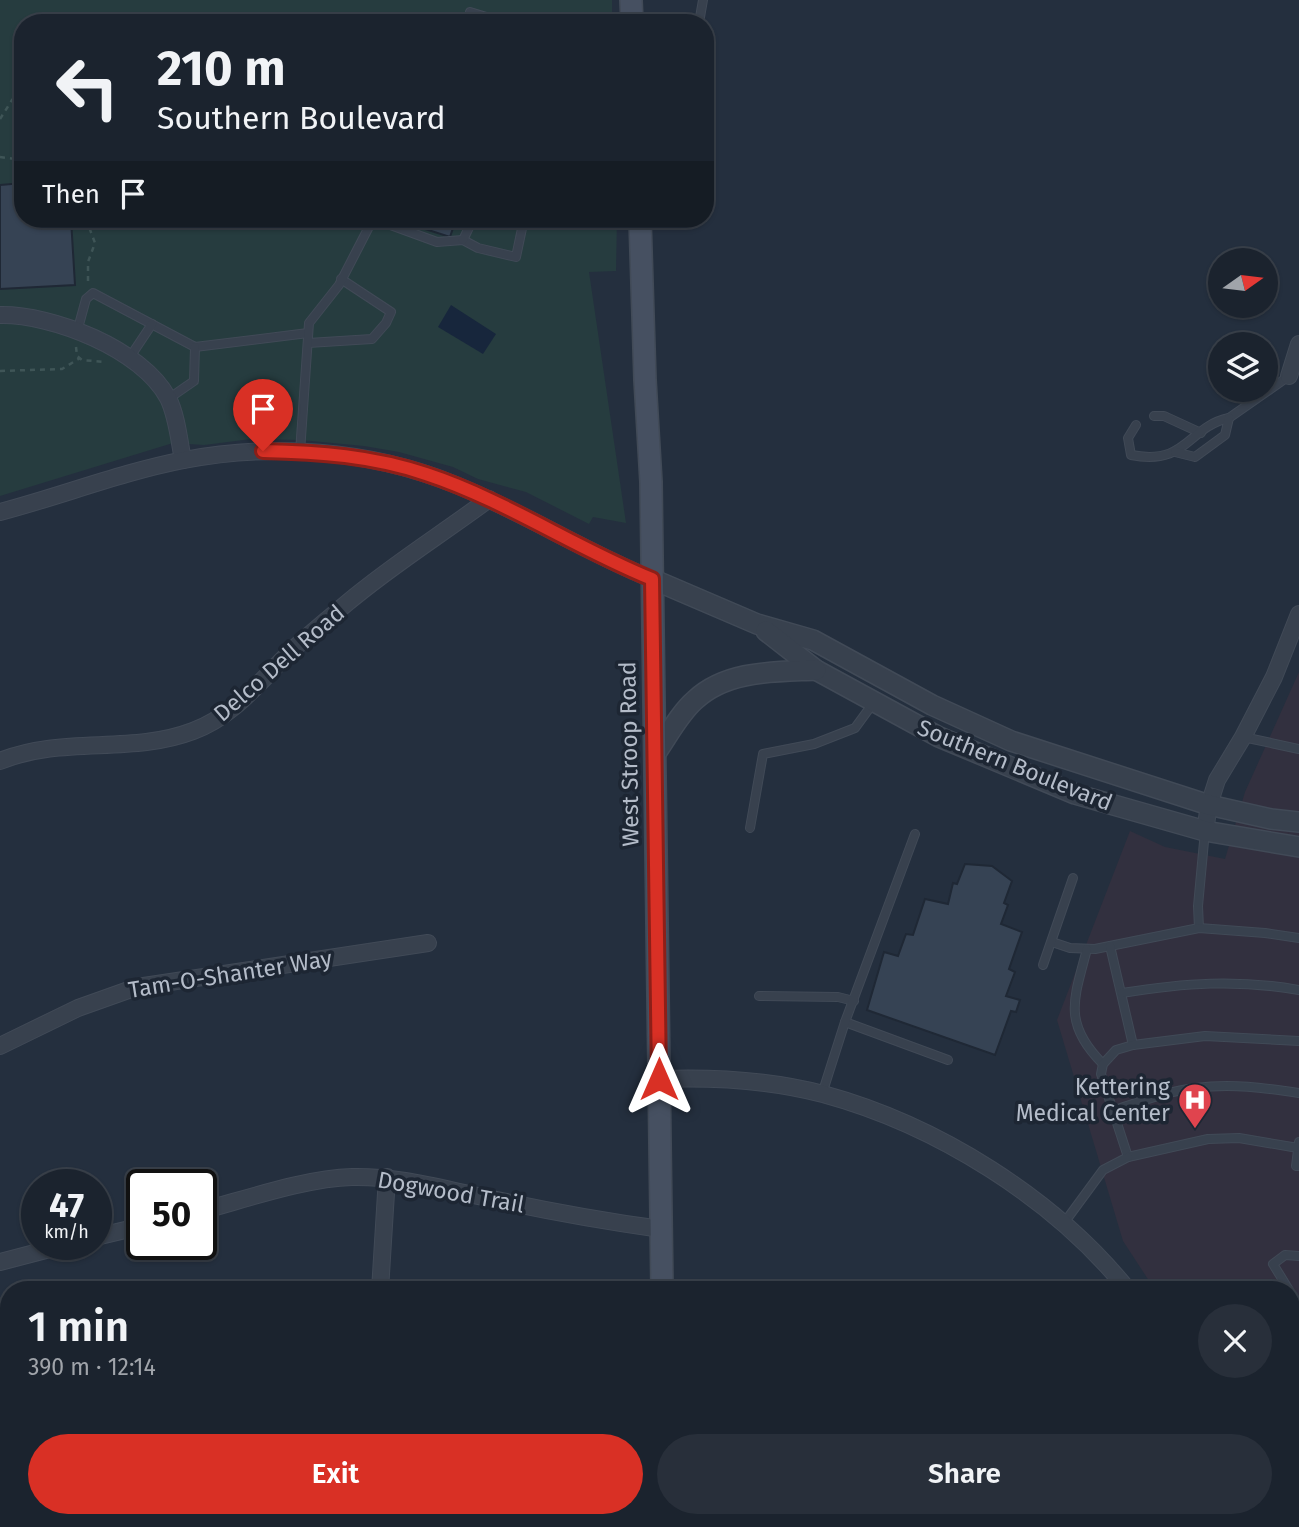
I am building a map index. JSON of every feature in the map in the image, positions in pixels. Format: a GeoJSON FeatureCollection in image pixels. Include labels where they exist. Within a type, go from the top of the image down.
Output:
{"type":"FeatureCollection","features":[{"type":"Feature","properties":{"kind":"main road","name":"West Stroop Road"},"geometry":{"type":"LineString","coordinates":[[640,228],[651,482],[662,1281]]}},
{"type":"Feature","properties":{"kind":"street"},"geometry":{"type":"LineString","coordinates":[[0,316],[34,319],[77,332],[100,340],[130,357],[156,379],[168,399],[183,460]]}},
{"type":"Feature","properties":{"kind":"street"},"geometry":{"type":"LineString","coordinates":[[1289,376],[1299,344]]}},
{"type":"Feature","properties":{"kind":"street","name":"Southern Boulevard"},"geometry":{"type":"LineString","coordinates":[[0,512],[183,460],[237,453],[300,452],[345,456],[397,466],[452,483],[489,499],[618,565],[757,624],[813,640],[933,705],[1011,741],[1209,805],[1270,819],[1299,822]]}},
{"type":"Feature","properties":{"kind":"street","name":"Delco Dell Road"},"geometry":{"type":"LineString","coordinates":[[0,761],[71,745],[146,743],[170,739],[211,723],[230,712],[348,602],[489,499]]}},
{"type":"Feature","properties":{"kind":"street"},"geometry":{"type":"LineString","coordinates":[[1205,831],[1217,780],[1274,677],[1299,614]]}},
{"type":"Feature","properties":{"kind":"street","name":"Southern Boulevard"},"geometry":{"type":"LineString","coordinates":[[757,624],[816,670],[939,737],[1075,794],[1205,831],[1299,847]]}},
{"type":"Feature","properties":{"kind":"street"},"geometry":{"type":"LineString","coordinates":[[656,753],[695,700],[715,686],[738,677],[770,671],[816,670]]}},
{"type":"Feature","properties":{"kind":"street","name":"Tam-O-Shanter Way"},"geometry":{"type":"LineString","coordinates":[[0,1046],[78,1007],[137,987],[428,943]]}},
{"type":"Feature","properties":{"kind":"street"},"geometry":{"type":"LineString","coordinates":[[659,1079],[709,1077],[822,1094],[901,1122],[975,1158],[1082,1238],[1120,1281]]}},
{"type":"Feature","properties":{"kind":"street"},"geometry":{"type":"LineString","coordinates":[[381,1281],[387,1177]]}},
{"type":"Feature","properties":{"kind":"street","name":"Dogwood Trail"},"geometry":{"type":"LineString","coordinates":[[217,1206],[330,1179],[387,1177],[612,1223],[661,1230]]}},
{"type":"Feature","properties":{"kind":"street"},"geometry":{"type":"LineString","coordinates":[[0,1262],[21,1257]]}},
{"type":"Feature","properties":{"kind":"lane"},"geometry":{"type":"LineString","coordinates":[[470,12],[477,14]]}},
{"type":"Feature","properties":{"kind":"lane"},"geometry":{"type":"LineString","coordinates":[[300,452],[309,323],[341,279],[369,228]]}},
{"type":"Feature","properties":{"kind":"lane"},"geometry":{"type":"LineString","coordinates":[[399,228],[437,242],[463,240],[478,248],[516,257],[522,228]]}},
{"type":"Feature","properties":{"kind":"lane"},"geometry":{"type":"LineString","coordinates":[[463,240],[469,228]]}},
{"type":"Feature","properties":{"kind":"lane"},"geometry":{"type":"LineString","coordinates":[[307,343],[372,339],[386,323],[391,312],[341,279]]}},
{"type":"Feature","properties":{"kind":"lane"},"geometry":{"type":"LineString","coordinates":[[77,332],[86,299],[93,293],[195,346],[309,333]]}},
{"type":"Feature","properties":{"kind":"lane"},"geometry":{"type":"LineString","coordinates":[[130,357],[152,324]]}},
{"type":"Feature","properties":{"kind":"lane"},"geometry":{"type":"LineString","coordinates":[[168,399],[194,381],[195,346]]}},
{"type":"Feature","properties":{"kind":"lane"},"geometry":{"type":"LineString","coordinates":[[1136,425],[1128,438],[1131,455],[1151,459],[1175,452],[1217,421],[1229,418],[1289,376]]}},
{"type":"Feature","properties":{"kind":"lane"},"geometry":{"type":"LineString","coordinates":[[1154,416],[1164,416],[1201,433]]}},
{"type":"Feature","properties":{"kind":"lane"},"geometry":{"type":"LineString","coordinates":[[1175,452],[1195,457],[1225,435],[1229,418]]}},
{"type":"Feature","properties":{"kind":"lane"},"geometry":{"type":"LineString","coordinates":[[750,828],[763,754],[814,744],[855,728],[874,702]]}},
{"type":"Feature","properties":{"kind":"lane"},"geometry":{"type":"LineString","coordinates":[[1243,737],[1299,749]]}},
{"type":"Feature","properties":{"kind":"lane"},"geometry":{"type":"LineString","coordinates":[[1199,928],[1198,906],[1205,831]]}},
{"type":"Feature","properties":{"kind":"lane"},"geometry":{"type":"LineString","coordinates":[[822,1094],[845,1022],[915,834]]}},
{"type":"Feature","properties":{"kind":"lane"},"geometry":{"type":"LineString","coordinates":[[1043,965],[1073,878]]}},
{"type":"Feature","properties":{"kind":"lane"},"geometry":{"type":"LineString","coordinates":[[1052,942],[1070,948],[1087,949],[1199,928],[1299,938]]}},
{"type":"Feature","properties":{"kind":"lane"},"geometry":{"type":"LineString","coordinates":[[1110,946],[1133,1045]]}},
{"type":"Feature","properties":{"kind":"lane"},"geometry":{"type":"LineString","coordinates":[[1087,949],[1074,1001],[1075,1023],[1087,1049],[1103,1064]]}},
{"type":"Feature","properties":{"kind":"lane"},"geometry":{"type":"LineString","coordinates":[[1122,993],[1163,986],[1225,982],[1265,984],[1299,990]]}},
{"type":"Feature","properties":{"kind":"lane"},"geometry":{"type":"LineString","coordinates":[[759,996],[838,997],[854,1001]]}},
{"type":"Feature","properties":{"kind":"lane"},"geometry":{"type":"LineString","coordinates":[[845,1022],[948,1060]]}},
{"type":"Feature","properties":{"kind":"lane"},"geometry":{"type":"LineString","coordinates":[[1128,1157],[1101,1074],[1103,1064],[1116,1050],[1133,1045],[1205,1036],[1233,1035],[1299,1041]]}},
{"type":"Feature","properties":{"kind":"lane"},"geometry":{"type":"LineString","coordinates":[[1112,1111],[1161,1094],[1196,1088],[1234,1086],[1299,1093]]}},
{"type":"Feature","properties":{"kind":"lane"},"geometry":{"type":"LineString","coordinates":[[1064,1223],[1103,1170],[1128,1157],[1208,1139],[1239,1138],[1298,1148]]}},
{"type":"Feature","properties":{"kind":"lane"},"geometry":{"type":"LineString","coordinates":[[1299,1142],[1296,1166],[1299,1166]]}},
{"type":"Feature","properties":{"kind":"lane"},"geometry":{"type":"LineString","coordinates":[[1283,1281],[1273,1264],[1284,1255],[1299,1256]]}},
{"type":"Feature","properties":{"kind":"path"},"geometry":{"type":"LineString","coordinates":[[0,119],[14,98]]}},
{"type":"Feature","properties":{"kind":"path"},"geometry":{"type":"LineString","coordinates":[[88,281],[88,262],[95,243],[89,228]]}},
{"type":"Feature","properties":{"kind":"path"},"geometry":{"type":"LineString","coordinates":[[0,371],[62,369],[80,358]]}},
{"type":"Feature","properties":{"kind":"shaded area","name":"Kettering Medical Center"},"geometry":{"type":"Polygon","coordinates":[[[1299,672],[1299,1281],[1149,1281],[1123,1241],[1057,1020],[1130,831],[1165,847],[1225,859],[1245,792],[1299,672]]]}},
{"type":"Feature","properties":{"kind":"green space"},"geometry":{"type":"Polygon","coordinates":[[[0,0],[612,0],[612,14],[14,14],[14,228],[617,228],[616,271],[589,272],[626,523],[593,517],[589,524],[526,492],[399,452],[301,440],[251,439],[204,445],[173,443],[0,496],[0,0]]]}},
{"type":"Feature","properties":{"kind":"water"},"geometry":{"type":"Polygon","coordinates":[[[451,305],[496,334],[483,354],[438,327],[451,305]]]}},
{"type":"Feature","properties":{"kind":"building"},"geometry":{"type":"Polygon","coordinates":[[[14,184],[14,228],[72,228],[75,285],[0,289],[0,185],[14,184]]]}},
{"type":"Feature","properties":{"kind":"building"},"geometry":{"type":"Polygon","coordinates":[[[422,228],[453,228],[450,237],[422,228]]]}},
{"type":"Feature","properties":{"kind":"building"},"geometry":{"type":"Polygon","coordinates":[[[965,864],[992,866],[1012,881],[1004,903],[1008,905],[1001,924],[1022,932],[1009,969],[1015,972],[1006,996],[1020,1000],[1016,1012],[1011,1011],[995,1055],[867,1010],[884,952],[898,956],[906,934],[913,935],[925,899],[948,904],[953,883],[957,884],[965,864]]]}},
{"type":"Feature","properties":{"kind":"place","name":"Kettering Medical Center"},"geometry":{"type":"Point","coordinates":[1195,1130]}},
{"type":"Feature","properties":{"kind":"route"},"geometry":{"type":"LineString","coordinates":[[263,451],[345,456],[423,473],[489,499],[618,565],[652,579],[659,1079]]}}]}
